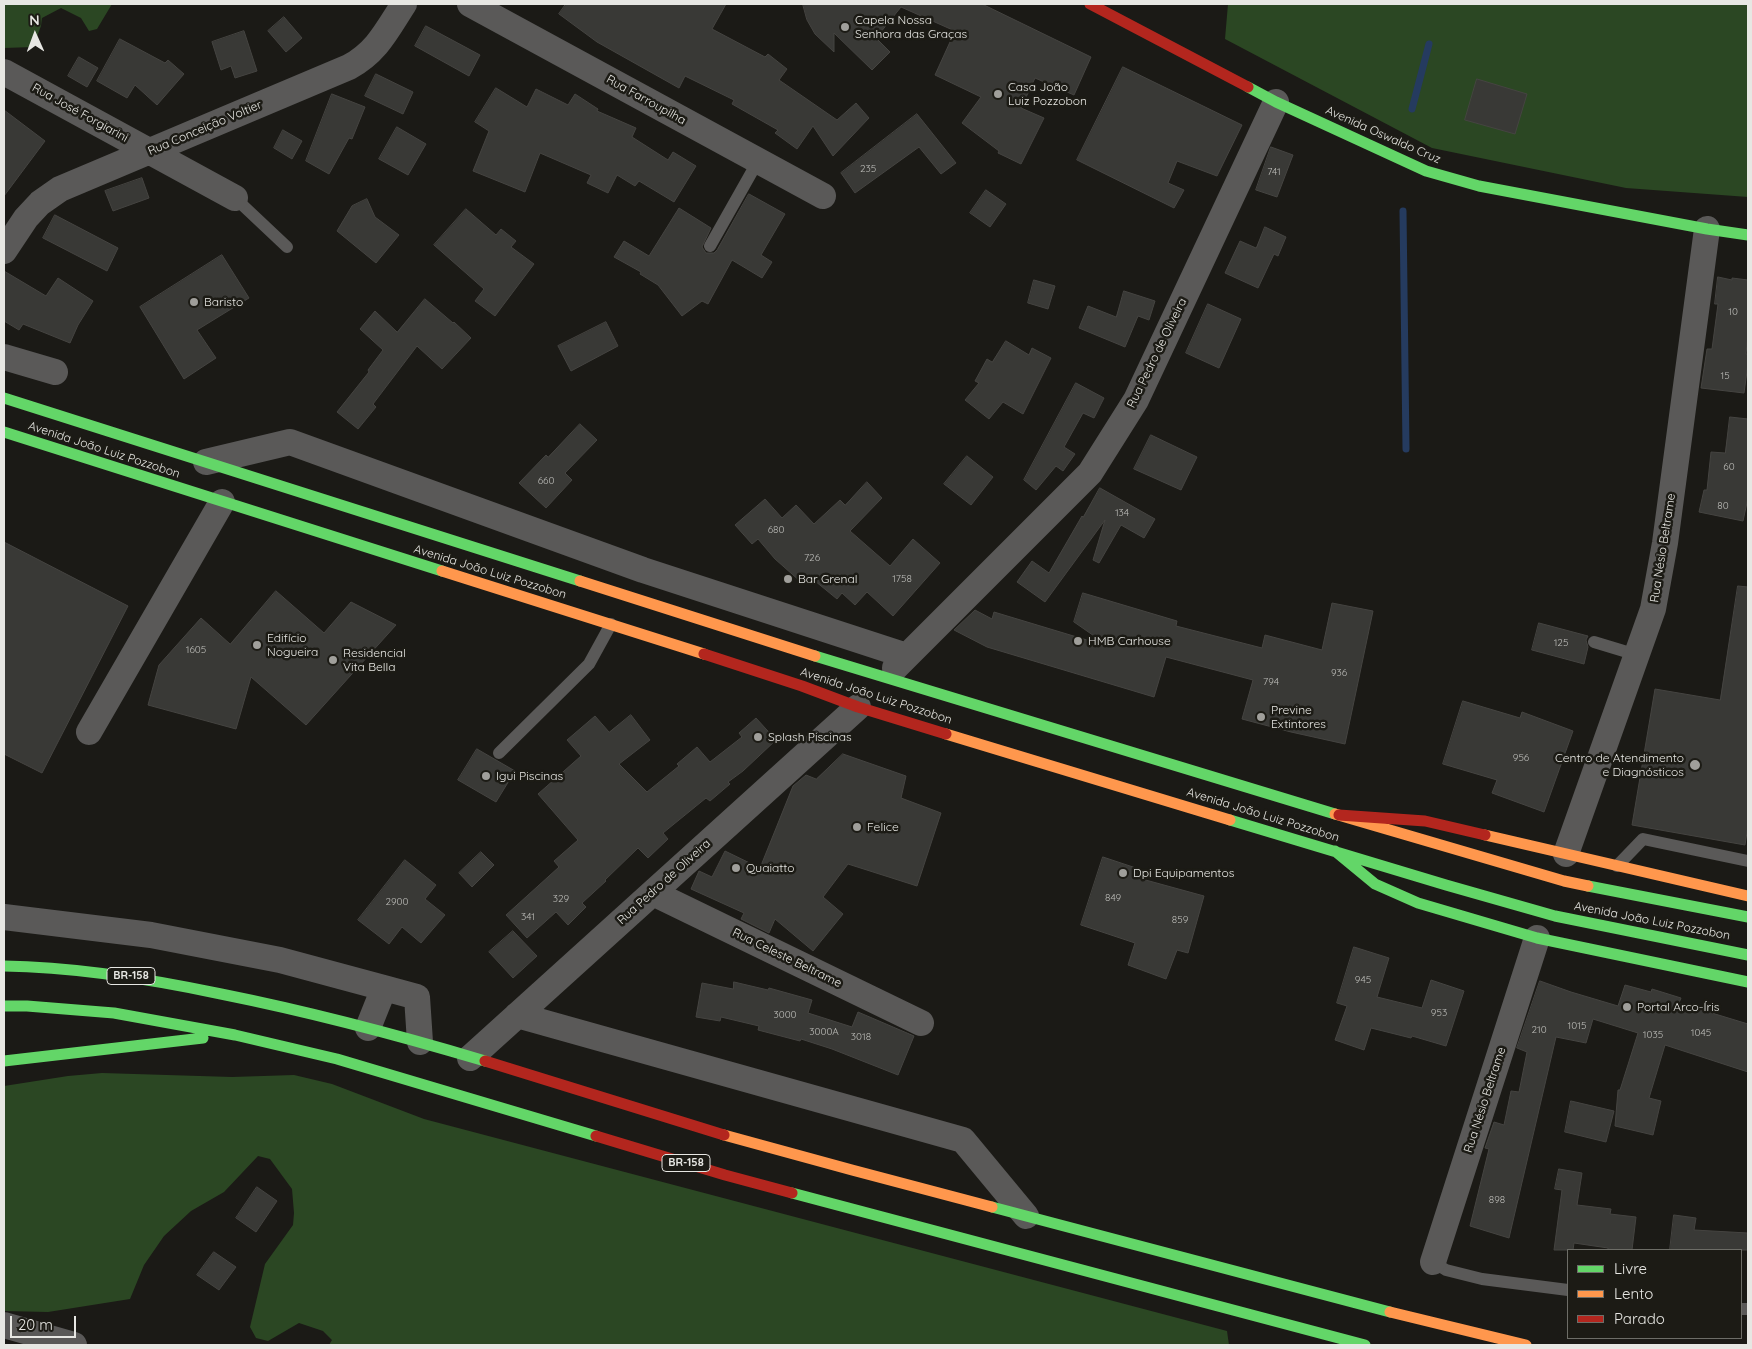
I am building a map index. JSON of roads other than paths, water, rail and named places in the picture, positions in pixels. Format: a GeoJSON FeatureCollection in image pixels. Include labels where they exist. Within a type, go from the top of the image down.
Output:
{"type":"FeatureCollection","features":[{"type":"Feature","properties":{"kind":"main road","name":"Avenida Oswaldo Cruz"},"geometry":{"type":"LineString","coordinates":[[1091,4],[1276,102],[1426,171],[1479,186],[1748,235]]}},
{"type":"Feature","properties":{"kind":"main road","name":"Avenida João Luiz Pozzobon"},"geometry":{"type":"LineString","coordinates":[[4,398],[885,678],[1339,815],[1564,881],[1748,917]]}},
{"type":"Feature","properties":{"kind":"main road","name":"Avenida João Luiz Pozzobon"},"geometry":{"type":"LineString","coordinates":[[4,432],[611,624],[802,686],[858,707],[1335,852],[1555,916],[1748,955]]}},
{"type":"Feature","properties":{"kind":"main road"},"geometry":{"type":"LineString","coordinates":[[1339,815],[1425,821],[1748,896]]}},
{"type":"Feature","properties":{"kind":"main road"},"geometry":{"type":"LineString","coordinates":[[1335,852],[1375,884],[1418,903],[1537,938],[1748,982]]}},
{"type":"Feature","properties":{"kind":"main road","name":"BR-158"},"geometry":{"type":"LineString","coordinates":[[4,966],[30,966],[120,974],[256,999],[420,1042],[735,1138],[1400,1316],[1526,1345]]}},
{"type":"Feature","properties":{"kind":"main road","name":"BR-158"},"geometry":{"type":"LineString","coordinates":[[4,1006],[114,1013],[235,1035],[337,1059],[725,1175],[1365,1345]]}},
{"type":"Feature","properties":{"kind":"main road","name":"BR-158"},"geometry":{"type":"LineString","coordinates":[[4,1061],[235,1035]]}},
{"type":"Feature","properties":{"kind":"street","name":"Rua Conceição Voltier"},"geometry":{"type":"LineString","coordinates":[[4,251],[26,218],[40,203],[60,189],[349,68],[363,60],[375,48],[404,4]]}},
{"type":"Feature","properties":{"kind":"street","name":"Rua Farroupilha"},"geometry":{"type":"LineString","coordinates":[[470,4],[823,196]]}},
{"type":"Feature","properties":{"kind":"street","name":"Rua José Forgiarini"},"geometry":{"type":"LineString","coordinates":[[4,72],[235,198]]}},
{"type":"Feature","properties":{"kind":"street","name":"Rua Pedro de Oliveira"},"geometry":{"type":"LineString","coordinates":[[885,678],[1090,473],[1136,400],[1276,102]]}},
{"type":"Feature","properties":{"kind":"street","name":"Rua Nésio Beltrame"},"geometry":{"type":"LineString","coordinates":[[1566,854],[1653,609],[1665,543],[1707,229]]}},
{"type":"Feature","properties":{"kind":"street"},"geometry":{"type":"LineString","coordinates":[[4,357],[55,372]]}},
{"type":"Feature","properties":{"kind":"street"},"geometry":{"type":"LineString","coordinates":[[206,462],[290,442],[643,570],[907,656]]}},
{"type":"Feature","properties":{"kind":"street"},"geometry":{"type":"LineString","coordinates":[[90,732],[222,502]]}},
{"type":"Feature","properties":{"kind":"street","name":"Rua Pedro de Oliveira"},"geometry":{"type":"LineString","coordinates":[[470,1058],[858,707]]}},
{"type":"Feature","properties":{"kind":"street","name":"Rua Celeste Beltrame"},"geometry":{"type":"LineString","coordinates":[[653,893],[921,1024]]}},
{"type":"Feature","properties":{"kind":"street"},"geometry":{"type":"LineString","coordinates":[[4,917],[151,935],[280,960],[417,997],[420,1042]]}},
{"type":"Feature","properties":{"kind":"street","name":"Rua Nésio Beltrame"},"geometry":{"type":"LineString","coordinates":[[1433,1262],[1537,938]]}},
{"type":"Feature","properties":{"kind":"street"},"geometry":{"type":"LineString","coordinates":[[368,1028],[384,988]]}},
{"type":"Feature","properties":{"kind":"street"},"geometry":{"type":"LineString","coordinates":[[517,1015],[963,1140],[1026,1216]]}},
{"type":"Feature","properties":{"kind":"street"},"geometry":{"type":"LineString","coordinates":[[4,1325],[74,1345]]}},
{"type":"Feature","properties":{"kind":"lane"},"geometry":{"type":"LineString","coordinates":[[710,246],[758,161]]}},
{"type":"Feature","properties":{"kind":"lane"},"geometry":{"type":"LineString","coordinates":[[235,198],[287,247]]}},
{"type":"Feature","properties":{"kind":"lane"},"geometry":{"type":"LineString","coordinates":[[499,752],[590,664],[611,624]]}},
{"type":"Feature","properties":{"kind":"lane"},"geometry":{"type":"LineString","coordinates":[[1594,642],[1636,655]]}},
{"type":"Feature","properties":{"kind":"lane"},"geometry":{"type":"LineString","coordinates":[[1617,866],[1643,838],[1748,861]]}},
{"type":"Feature","properties":{"kind":"lane"},"geometry":{"type":"LineString","coordinates":[[1433,1262],[1446,1270],[1482,1279],[1567,1290]]}},
{"type":"Feature","properties":{"kind":"waterway"},"geometry":{"type":"LineString","coordinates":[[1412,109],[1429,44]]}},
{"type":"Feature","properties":{"kind":"waterway"},"geometry":{"type":"LineString","coordinates":[[1403,211],[1406,449]]}},
{"type":"Feature","properties":{"kind":"place","name":"Capela Nossa Senhora das Graças"},"geometry":{"type":"Point","coordinates":[845,27]}},
{"type":"Feature","properties":{"kind":"place","name":"Casa João Luiz Pozzobon"},"geometry":{"type":"Point","coordinates":[998,94]}},
{"type":"Feature","properties":{"kind":"place","name":"Baristo"},"geometry":{"type":"Point","coordinates":[194,302]}},
{"type":"Feature","properties":{"kind":"place","name":"Bar Grenal"},"geometry":{"type":"Point","coordinates":[788,579]}},
{"type":"Feature","properties":{"kind":"place","name":"HMB Carhouse"},"geometry":{"type":"Point","coordinates":[1078,641]}},
{"type":"Feature","properties":{"kind":"place","name":"Edifício Nogueira"},"geometry":{"type":"Point","coordinates":[257,645]}},
{"type":"Feature","properties":{"kind":"place","name":"Residencial Vita Bella"},"geometry":{"type":"Point","coordinates":[333,660]}},
{"type":"Feature","properties":{"kind":"place","name":"Previne Extintores"},"geometry":{"type":"Point","coordinates":[1261,717]}},
{"type":"Feature","properties":{"kind":"place","name":"Splash Piscinas"},"geometry":{"type":"Point","coordinates":[758,737]}},
{"type":"Feature","properties":{"kind":"place","name":"Centro de Atendimento e Diagnósticos"},"geometry":{"type":"Point","coordinates":[1695,765]}},
{"type":"Feature","properties":{"kind":"place","name":"Igui Piscinas"},"geometry":{"type":"Point","coordinates":[486,776]}},
{"type":"Feature","properties":{"kind":"place","name":"Felice"},"geometry":{"type":"Point","coordinates":[857,827]}},
{"type":"Feature","properties":{"kind":"place","name":"Quaiatto"},"geometry":{"type":"Point","coordinates":[736,868]}},
{"type":"Feature","properties":{"kind":"place","name":"Dpi Equipamentos"},"geometry":{"type":"Point","coordinates":[1123,873]}},
{"type":"Feature","properties":{"kind":"place","name":"Portal Arco-Íris"},"geometry":{"type":"Point","coordinates":[1627,1007]}}]}
